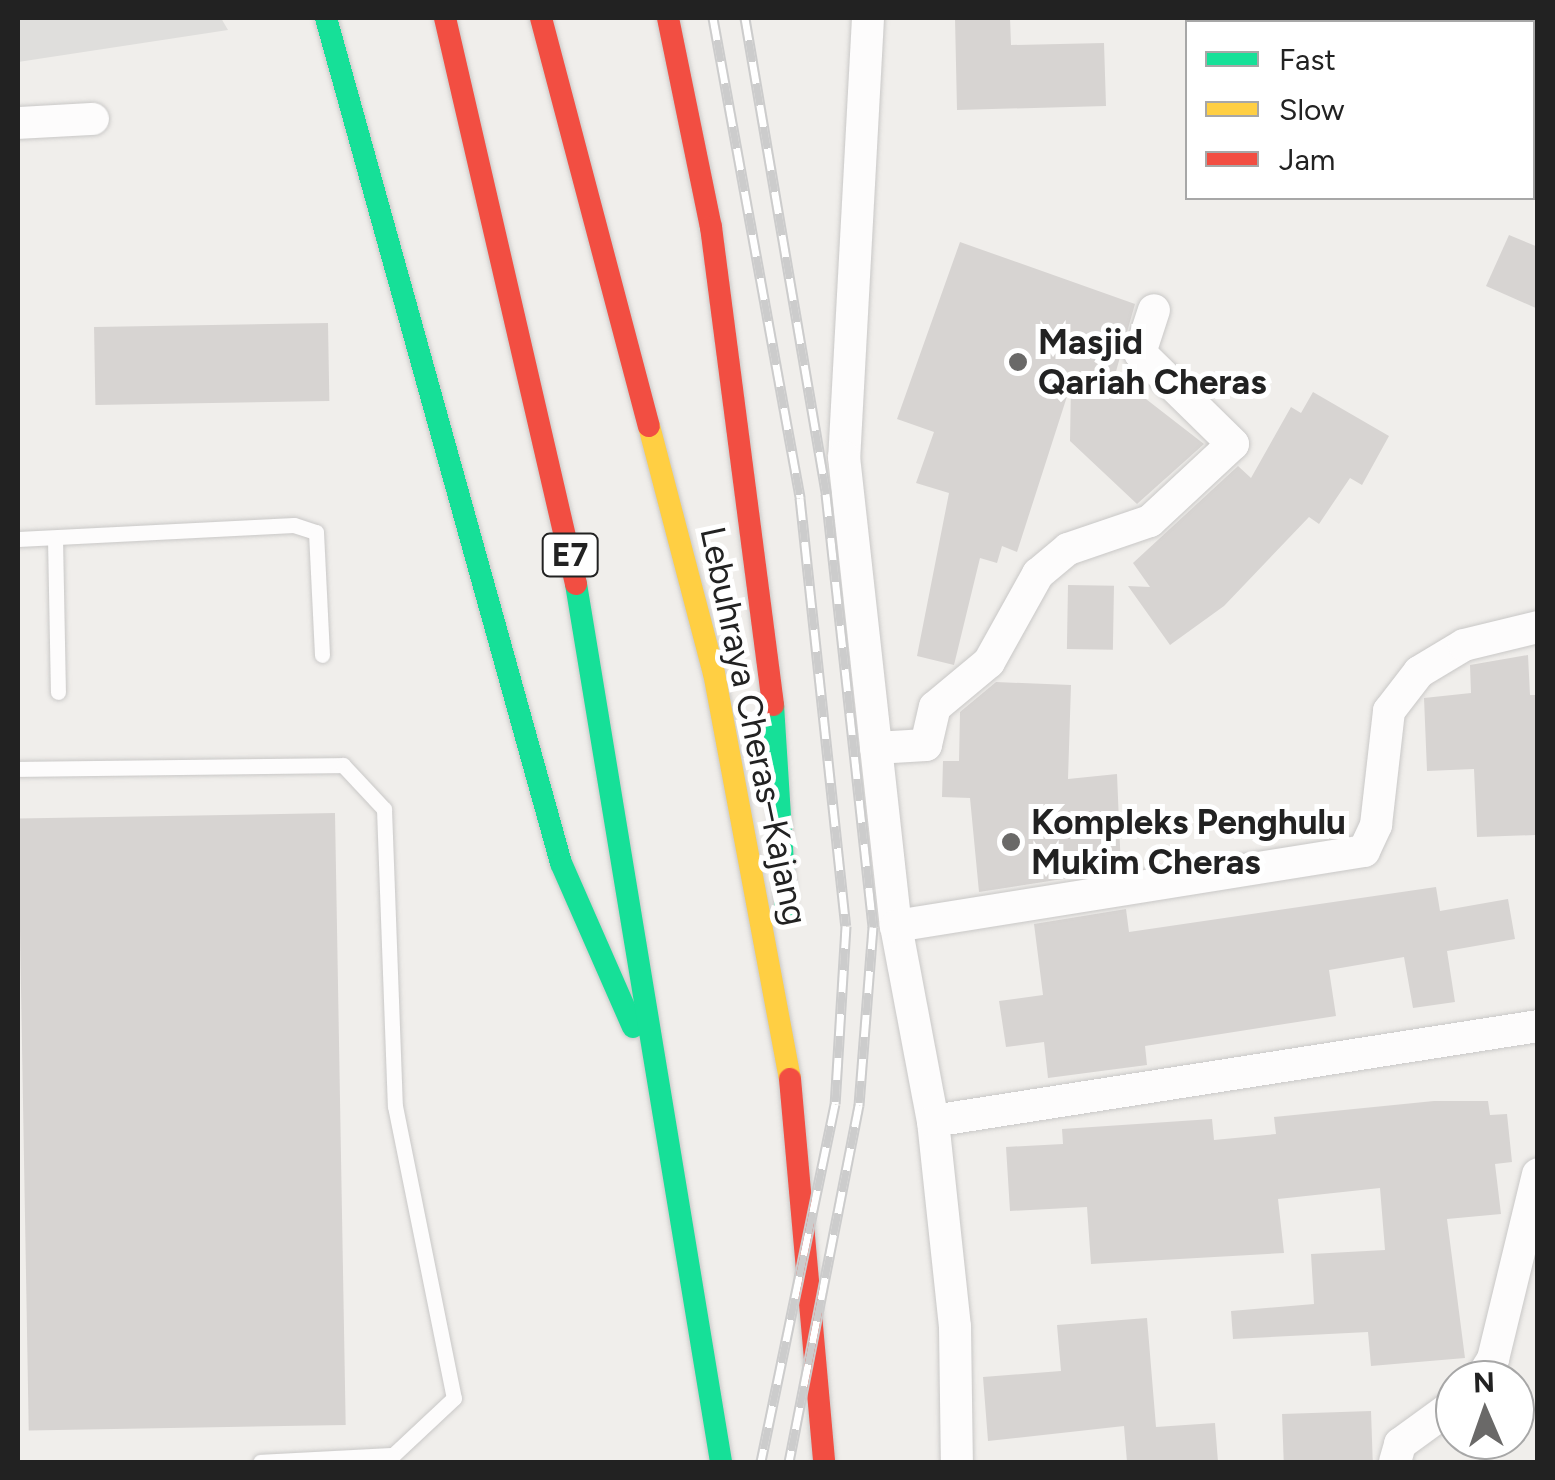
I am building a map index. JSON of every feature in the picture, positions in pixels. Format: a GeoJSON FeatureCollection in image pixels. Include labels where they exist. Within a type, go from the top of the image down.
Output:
{"type":"FeatureCollection","features":[{"type":"Feature","properties":{"kind":"highway"},"geometry":{"type":"LineString","coordinates":[[326,18],[562,863],[664,1099]]}},
{"type":"Feature","properties":{"kind":"highway","name":"E7"},"geometry":{"type":"LineString","coordinates":[[444,18],[594,656],[721,1462]]}},
{"type":"Feature","properties":{"kind":"highway","name":"Lebuhraya Cheras–Kajang"},"geometry":{"type":"LineString","coordinates":[[540,18],[714,674],[792,1082],[824,1462]]}},
{"type":"Feature","properties":{"kind":"highway"},"geometry":{"type":"LineString","coordinates":[[668,18],[702,161],[781,768],[792,1082]]}},
{"type":"Feature","properties":{"kind":"street"},"geometry":{"type":"LineString","coordinates":[[868,18],[844,458],[896,926],[933,1122],[956,1327],[958,1462]]}},
{"type":"Feature","properties":{"kind":"street"},"geometry":{"type":"LineString","coordinates":[[18,123],[94,119]]}},
{"type":"Feature","properties":{"kind":"street"},"geometry":{"type":"LineString","coordinates":[[876,748],[926,745],[935,707],[989,662],[1038,574],[1068,548],[1150,522],[1233,444],[1140,353],[1154,310]]}},
{"type":"Feature","properties":{"kind":"street"},"geometry":{"type":"LineString","coordinates":[[896,926],[1364,852],[1399,698],[1419,672],[1464,645],[1538,627]]}},
{"type":"Feature","properties":{"kind":"street"},"geometry":{"type":"LineString","coordinates":[[933,1122],[1538,1026]]}},
{"type":"Feature","properties":{"kind":"street"},"geometry":{"type":"LineString","coordinates":[[1493,1360],[1538,1174]]}},
{"type":"Feature","properties":{"kind":"street"},"geometry":{"type":"LineString","coordinates":[[1394,1462],[1400,1444],[1435,1419]]}},
{"type":"Feature","properties":{"kind":"lane"},"geometry":{"type":"LineString","coordinates":[[18,539],[294,525],[316,532],[322,655]]}},
{"type":"Feature","properties":{"kind":"lane"},"geometry":{"type":"LineString","coordinates":[[55,538],[58,692]]}},
{"type":"Feature","properties":{"kind":"lane"},"geometry":{"type":"LineString","coordinates":[[18,769],[344,765],[384,809],[395,1106],[454,1398],[393,1455],[260,1462]]}},
{"type":"Feature","properties":{"kind":"shaded area"},"geometry":{"type":"Polygon","coordinates":[[[18,18],[221,18],[228,30],[18,62],[18,18]]]}},
{"type":"Feature","properties":{"kind":"building"},"geometry":{"type":"Polygon","coordinates":[[[955,18],[1010,18],[1011,45],[1104,43],[1106,106],[957,110],[955,18]]]}},
{"type":"Feature","properties":{"kind":"building"},"geometry":{"type":"Polygon","coordinates":[[[1509,235],[1538,247],[1538,309],[1486,286],[1509,235]]]}},
{"type":"Feature","properties":{"kind":"building","name":"Masjid Qariah Cheras"},"geometry":{"type":"Polygon","coordinates":[[[960,242],[1135,304],[1115,375],[1204,444],[1137,504],[1070,441],[1071,384],[1017,552],[1002,546],[997,563],[980,558],[954,665],[917,656],[949,493],[916,483],[934,432],[897,419],[960,242]]]}},
{"type":"Feature","properties":{"kind":"building"},"geometry":{"type":"Polygon","coordinates":[[[328,323],[329,401],[95,405],[94,327],[328,323]]]}},
{"type":"Feature","properties":{"kind":"building"},"geometry":{"type":"Polygon","coordinates":[[[1313,392],[1389,436],[1362,485],[1350,478],[1319,524],[1309,517],[1224,606],[1170,645],[1128,586],[1150,587],[1133,563],[1238,466],[1251,478],[1291,407],[1301,413],[1313,392]]]}},
{"type":"Feature","properties":{"kind":"building"},"geometry":{"type":"Polygon","coordinates":[[[1068,585],[1114,586],[1113,650],[1067,649],[1068,585]]]}},
{"type":"Feature","properties":{"kind":"building"},"geometry":{"type":"Polygon","coordinates":[[[1528,655],[1530,695],[1538,695],[1535,835],[1477,837],[1474,769],[1427,771],[1424,698],[1471,693],[1470,665],[1528,655]]]}},
{"type":"Feature","properties":{"kind":"building"},"geometry":{"type":"Polygon","coordinates":[[[996,682],[1071,685],[1068,779],[1117,774],[1121,870],[979,892],[970,798],[942,797],[943,761],[959,761],[960,712],[996,682]]]}},
{"type":"Feature","properties":{"kind":"building"},"geometry":{"type":"Polygon","coordinates":[[[335,813],[346,1425],[29,1430],[18,819],[335,813]]]}},
{"type":"Feature","properties":{"kind":"building"},"geometry":{"type":"Polygon","coordinates":[[[1436,887],[1440,911],[1508,899],[1515,939],[1447,951],[1455,1002],[1413,1008],[1404,957],[1329,970],[1336,1016],[1145,1046],[1147,1065],[1048,1078],[1044,1042],[1006,1047],[999,1001],[1043,995],[1034,924],[1126,909],[1129,932],[1436,887]]]}},
{"type":"Feature","properties":{"kind":"building"},"geometry":{"type":"Polygon","coordinates":[[[1434,1101],[1488,1101],[1490,1115],[1507,1114],[1512,1162],[1495,1164],[1501,1214],[1447,1219],[1465,1358],[1371,1366],[1368,1332],[1233,1339],[1231,1311],[1314,1304],[1311,1254],[1385,1250],[1380,1188],[1278,1199],[1284,1253],[1091,1264],[1087,1207],[1010,1211],[1006,1147],[1063,1144],[1062,1129],[1212,1119],[1214,1140],[1276,1134],[1274,1117],[1434,1101]]]}},
{"type":"Feature","properties":{"kind":"building"},"geometry":{"type":"Polygon","coordinates":[[[1147,1318],[1156,1427],[1215,1423],[1218,1462],[1127,1462],[1124,1426],[988,1441],[983,1377],[1061,1371],[1057,1325],[1147,1318]]]}},
{"type":"Feature","properties":{"kind":"building"},"geometry":{"type":"Polygon","coordinates":[[[1371,1411],[1373,1462],[1284,1462],[1282,1414],[1371,1411]]]}},
{"type":"Feature","properties":{"kind":"railway"},"geometry":{"type":"LineString","coordinates":[[713,18],[800,498],[846,926],[835,1104],[761,1462]]}},
{"type":"Feature","properties":{"kind":"railway"},"geometry":{"type":"LineString","coordinates":[[745,18],[826,494],[873,927],[859,1105],[789,1462]]}},
{"type":"Feature","properties":{"kind":"traffic: fast"},"geometry":{"type":"LineString","coordinates":[[326,18],[561,863],[633,1027]]}},
{"type":"Feature","properties":{"kind":"traffic: fast"},"geometry":{"type":"LineString","coordinates":[[576,584],[721,1462]]}},
{"type":"Feature","properties":{"kind":"traffic: fast"},"geometry":{"type":"LineString","coordinates":[[773,705],[786,909]]}},
{"type":"Feature","properties":{"kind":"traffic: slow"},"geometry":{"type":"LineString","coordinates":[[649,426],[714,673],[790,1079]]}},
{"type":"Feature","properties":{"kind":"traffic: jam"},"geometry":{"type":"LineString","coordinates":[[445,18],[576,584]]}},
{"type":"Feature","properties":{"kind":"traffic: jam"},"geometry":{"type":"LineString","coordinates":[[541,18],[649,426]]}},
{"type":"Feature","properties":{"kind":"traffic: jam"},"geometry":{"type":"LineString","coordinates":[[668,18],[711,227],[773,705]]}},
{"type":"Feature","properties":{"kind":"traffic: jam"},"geometry":{"type":"LineString","coordinates":[[790,1079],[824,1462]]}},
{"type":"Feature","properties":{"kind":"place","name":"Masjid Qariah Cheras"},"geometry":{"type":"Point","coordinates":[1018,362]}},
{"type":"Feature","properties":{"kind":"place","name":"Kompleks Penghulu Mukim Cheras"},"geometry":{"type":"Point","coordinates":[1011,842]}}]}
